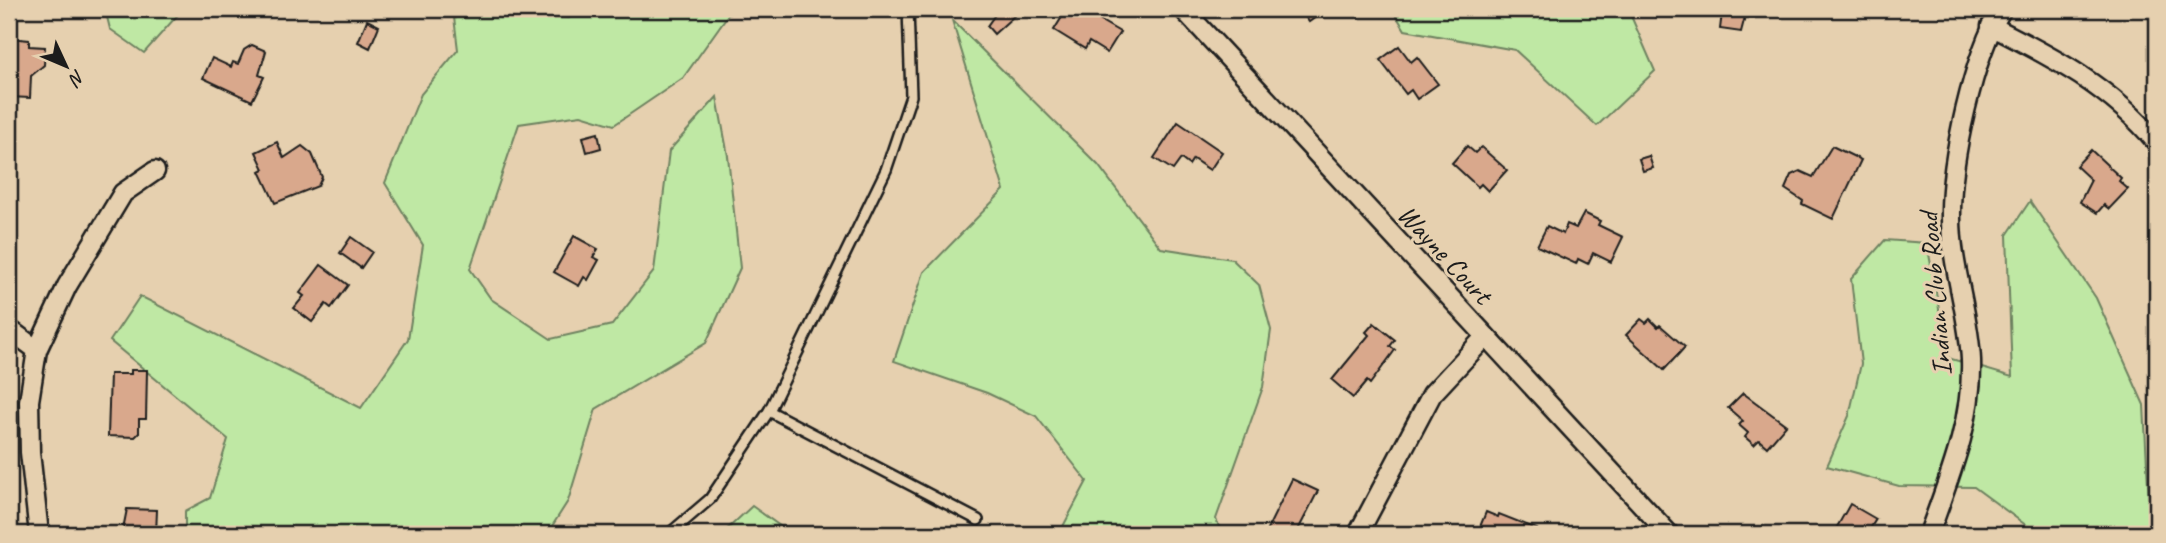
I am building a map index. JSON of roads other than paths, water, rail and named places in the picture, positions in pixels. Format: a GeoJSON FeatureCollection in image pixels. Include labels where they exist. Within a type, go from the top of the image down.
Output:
{"type":"FeatureCollection","features":[{"type":"Feature","properties":{"kind":"street","name":"Wayne Court"},"geometry":{"type":"LineString","coordinates":[[1183,9],[1670,534]]}},
{"type":"Feature","properties":{"kind":"street","name":"Indian Club Road"},"geometry":{"type":"LineString","coordinates":[[1929,534],[1955,462],[1967,413],[1971,360],[1951,218],[1960,134],[1991,26],[2002,9]]}},
{"type":"Feature","properties":{"kind":"street"},"geometry":{"type":"LineString","coordinates":[[1991,26],[2060,61],[2104,90],[2157,143]]}},
{"type":"Feature","properties":{"kind":"street"},"geometry":{"type":"LineString","coordinates":[[39,534],[30,452],[29,401],[37,350],[67,286],[124,193],[155,171]]}},
{"type":"Feature","properties":{"kind":"street"},"geometry":{"type":"LineString","coordinates":[[9,329],[37,350]]}},
{"type":"Feature","properties":{"kind":"street"},"geometry":{"type":"LineString","coordinates":[[1358,534],[1432,394],[1485,337]]}},
{"type":"Feature","properties":{"kind":"lane"},"geometry":{"type":"LineString","coordinates":[[669,534],[710,499],[769,411],[886,170],[911,96],[908,9]]}},
{"type":"Feature","properties":{"kind":"lane"},"geometry":{"type":"LineString","coordinates":[[769,411],[978,520]]}}]}
